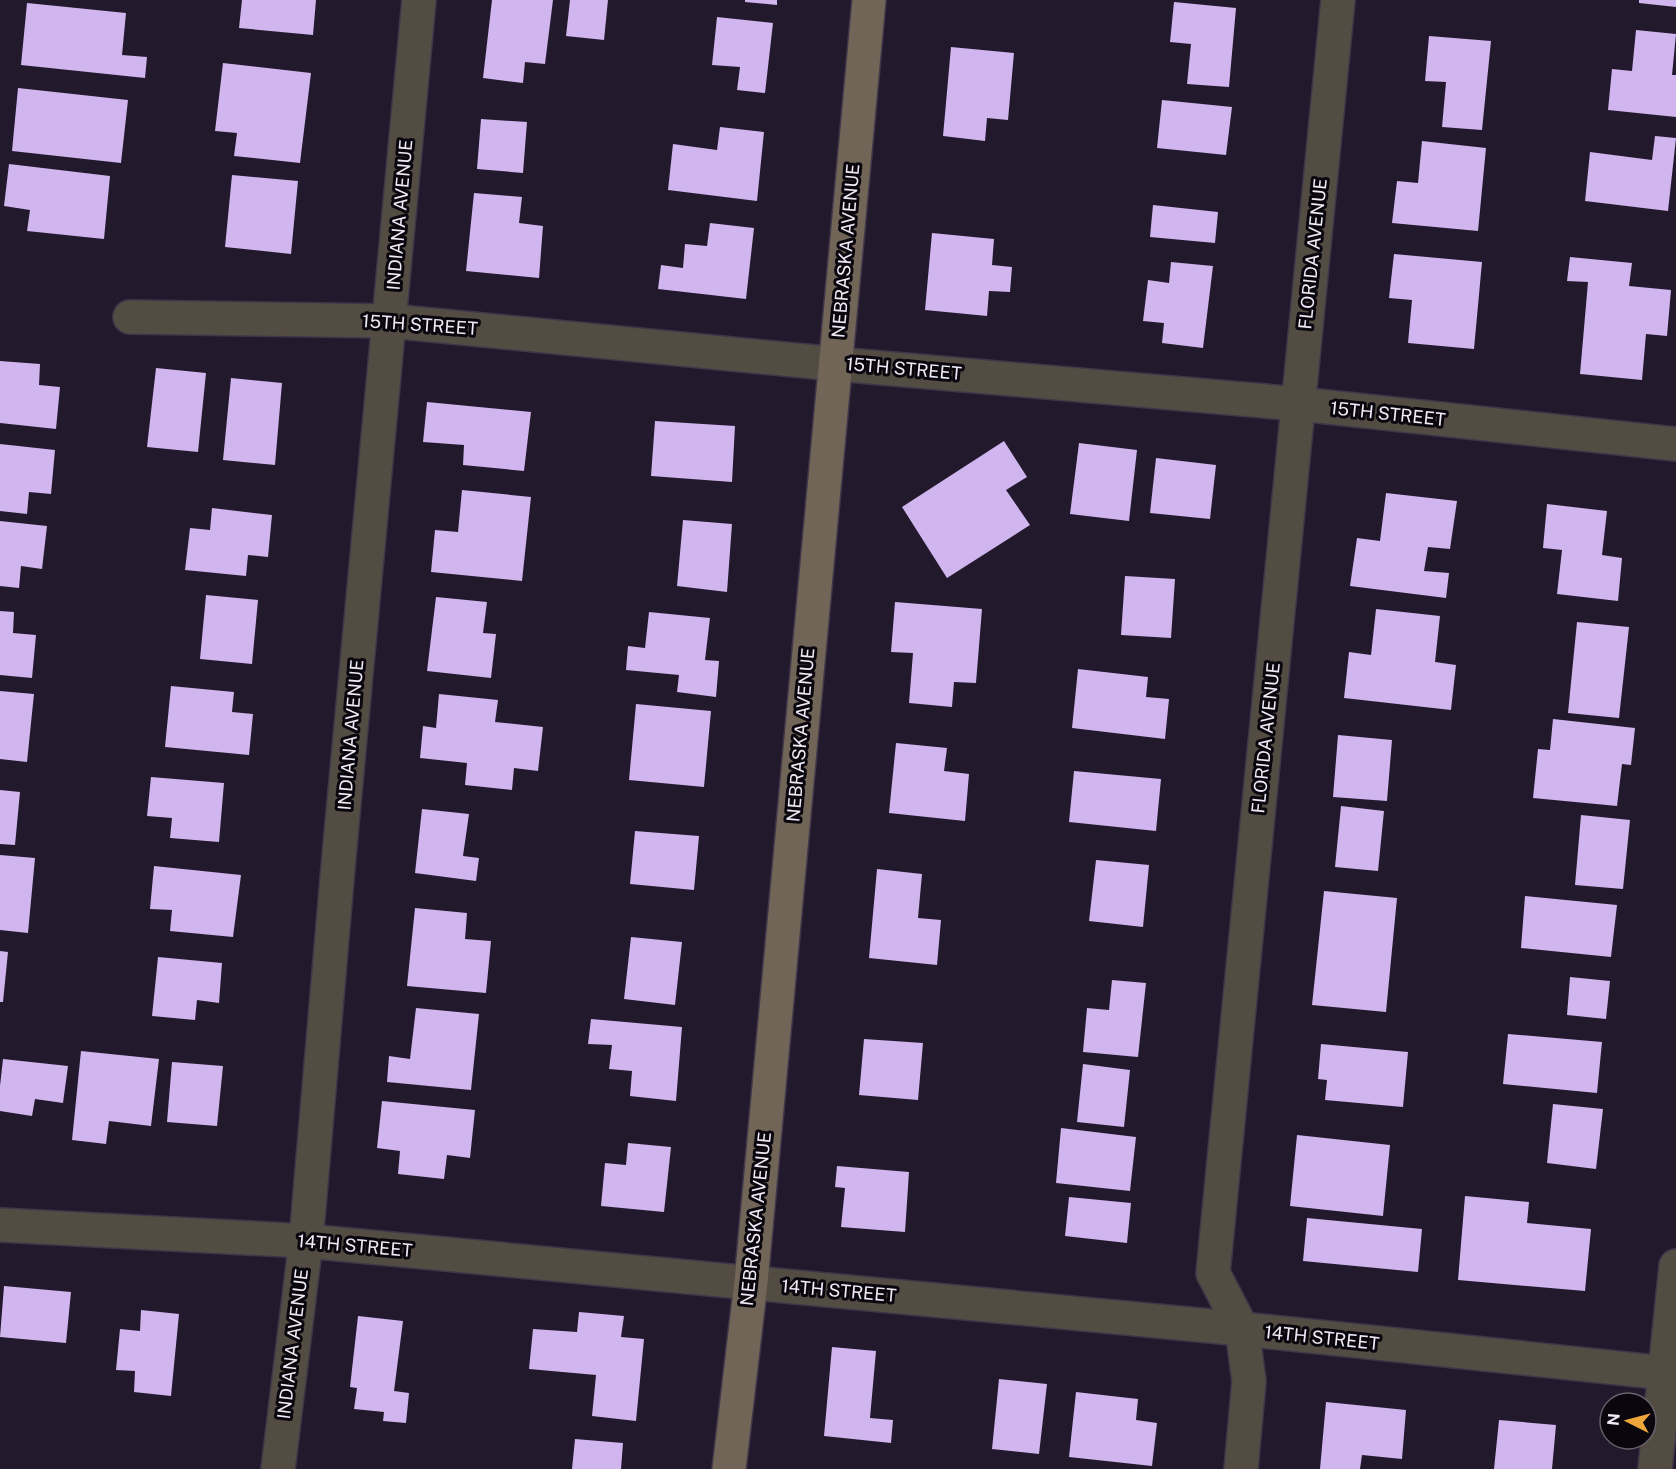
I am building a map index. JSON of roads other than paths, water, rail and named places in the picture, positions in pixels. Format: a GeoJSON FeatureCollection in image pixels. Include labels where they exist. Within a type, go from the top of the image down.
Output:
{"type":"FeatureCollection","features":[{"type":"Feature","properties":{"kind":"main road","name":"NEBRASKA AVENUE"},"geometry":{"type":"LineString","coordinates":[[729,1469],[751,1282],[869,0]]}},
{"type":"Feature","properties":{"kind":"street","name":"INDIANA AVENUE"},"geometry":{"type":"LineString","coordinates":[[278,1469],[306,1241],[339,856],[419,0]]}},
{"type":"Feature","properties":{"kind":"street","name":"FLORIDA AVENUE"},"geometry":{"type":"LineString","coordinates":[[1240,1469],[1249,1381],[1242,1329],[1213,1272],[1338,0]]}},
{"type":"Feature","properties":{"kind":"street","name":"15TH STREET"},"geometry":{"type":"LineString","coordinates":[[130,317],[390,321],[1299,404],[1676,444]]}},
{"type":"Feature","properties":{"kind":"street","name":"14TH STREET"},"geometry":{"type":"LineString","coordinates":[[0,1226],[306,1241],[1242,1329],[1670,1373]]}},
{"type":"Feature","properties":{"kind":"street"},"geometry":{"type":"LineString","coordinates":[[1655,1469],[1670,1373],[1676,1266]]}}]}
